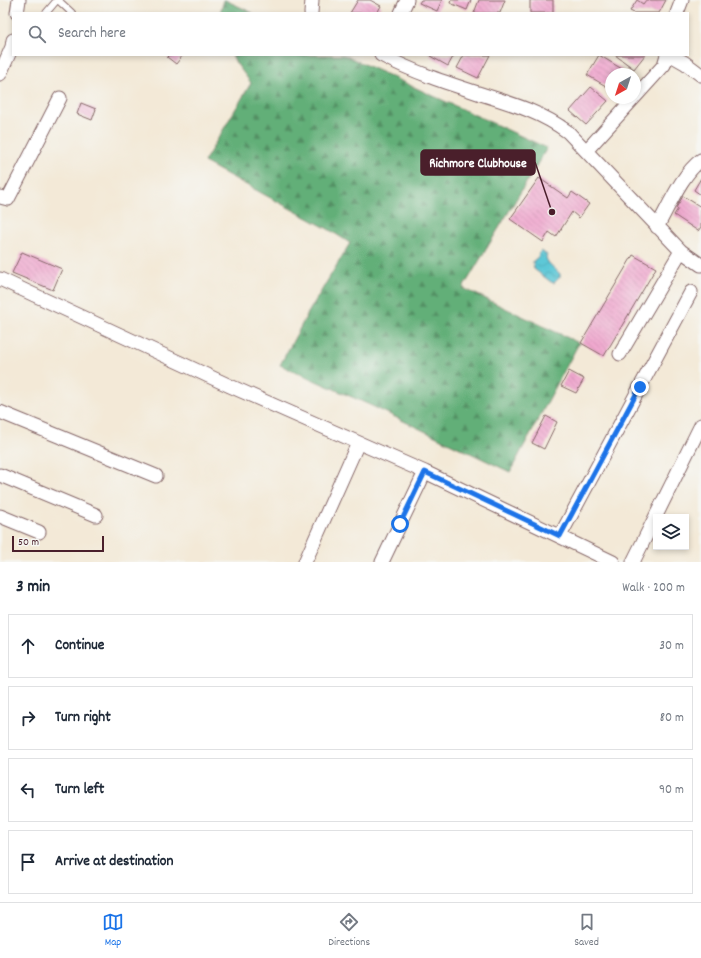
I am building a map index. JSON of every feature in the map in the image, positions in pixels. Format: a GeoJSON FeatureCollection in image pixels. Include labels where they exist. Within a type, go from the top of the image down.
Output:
{"type":"FeatureCollection","features":[{"type":"Feature","properties":{"kind":"street"},"geometry":{"type":"LineString","coordinates":[[17,12],[19,0]]}},
{"type":"Feature","properties":{"kind":"street"},"geometry":{"type":"LineString","coordinates":[[311,12],[312,0]]}},
{"type":"Feature","properties":{"kind":"street"},"geometry":{"type":"LineString","coordinates":[[401,12],[407,0]]}},
{"type":"Feature","properties":{"kind":"street"},"geometry":{"type":"LineString","coordinates":[[677,12],[682,0]]}},
{"type":"Feature","properties":{"kind":"street"},"geometry":{"type":"LineString","coordinates":[[0,74],[3,57],[12,45]]}},
{"type":"Feature","properties":{"kind":"street"},"geometry":{"type":"LineString","coordinates":[[385,56],[416,72],[536,113],[553,121],[568,132],[680,251],[701,265]]}},
{"type":"Feature","properties":{"kind":"street"},"geometry":{"type":"LineString","coordinates":[[586,151],[664,65],[668,56]]}},
{"type":"Feature","properties":{"kind":"street"},"geometry":{"type":"LineString","coordinates":[[673,56],[701,75]]}},
{"type":"Feature","properties":{"kind":"street"},"geometry":{"type":"LineString","coordinates":[[0,197],[8,199],[60,98]]}},
{"type":"Feature","properties":{"kind":"street"},"geometry":{"type":"LineString","coordinates":[[657,227],[686,175],[693,166],[701,160]]}},
{"type":"Feature","properties":{"kind":"street"},"geometry":{"type":"LineString","coordinates":[[620,354],[680,251]]}},
{"type":"Feature","properties":{"kind":"street"},"geometry":{"type":"LineString","coordinates":[[0,280],[425,472],[613,562]]}},
{"type":"Feature","properties":{"kind":"street"},"geometry":{"type":"LineString","coordinates":[[560,536],[691,292]]}},
{"type":"Feature","properties":{"kind":"street"},"geometry":{"type":"LineString","coordinates":[[0,412],[156,476]]}},
{"type":"Feature","properties":{"kind":"street"},"geometry":{"type":"LineString","coordinates":[[633,562],[701,425]]}},
{"type":"Feature","properties":{"kind":"street"},"geometry":{"type":"LineString","coordinates":[[305,562],[358,443]]}},
{"type":"Feature","properties":{"kind":"street"},"geometry":{"type":"LineString","coordinates":[[382,562],[425,472]]}},
{"type":"Feature","properties":{"kind":"street"},"geometry":{"type":"LineString","coordinates":[[0,476],[96,515]]}},
{"type":"Feature","properties":{"kind":"street"},"geometry":{"type":"LineString","coordinates":[[0,516],[39,532]]}},
{"type":"Feature","properties":{"kind":"lane"},"geometry":{"type":"LineString","coordinates":[[47,12],[58,0],[71,12]]}},
{"type":"Feature","properties":{"kind":"green space"},"geometry":{"type":"Polygon","coordinates":[[[225,0],[251,12],[220,12],[225,0]]]}},
{"type":"Feature","properties":{"kind":"green space"},"geometry":{"type":"Polygon","coordinates":[[[232,56],[346,56],[547,148],[463,288],[579,343],[510,472],[372,406],[280,365],[308,313],[350,243],[328,229],[204,162],[251,83],[232,56]]]}},
{"type":"Feature","properties":{"kind":"water"},"geometry":{"type":"Polygon","coordinates":[[[541,251],[547,255],[546,257],[548,262],[560,274],[560,277],[554,283],[534,269],[533,261],[538,257],[541,251]]]}},
{"type":"Feature","properties":{"kind":"building"},"geometry":{"type":"Polygon","coordinates":[[[358,0],[370,0],[381,6],[378,12],[351,12],[358,0]]]}},
{"type":"Feature","properties":{"kind":"building"},"geometry":{"type":"Polygon","coordinates":[[[421,0],[442,0],[437,11],[419,3],[421,0]]]}},
{"type":"Feature","properties":{"kind":"building"},"geometry":{"type":"Polygon","coordinates":[[[451,0],[471,0],[467,10],[450,3],[451,0]]]}},
{"type":"Feature","properties":{"kind":"building"},"geometry":{"type":"Polygon","coordinates":[[[479,0],[505,0],[500,12],[474,12],[479,0]]]}},
{"type":"Feature","properties":{"kind":"building"},"geometry":{"type":"Polygon","coordinates":[[[530,0],[553,0],[553,12],[530,12],[530,0]]]}},
{"type":"Feature","properties":{"kind":"building"},"geometry":{"type":"Polygon","coordinates":[[[637,0],[643,4],[646,0],[666,0],[660,12],[630,11],[637,0]]]}},
{"type":"Feature","properties":{"kind":"building"},"geometry":{"type":"Polygon","coordinates":[[[168,56],[182,56],[176,64],[167,57],[168,56]]]}},
{"type":"Feature","properties":{"kind":"building"},"geometry":{"type":"Polygon","coordinates":[[[430,56],[453,56],[448,66],[430,56]]]}},
{"type":"Feature","properties":{"kind":"building"},"geometry":{"type":"Polygon","coordinates":[[[463,56],[489,56],[478,78],[457,68],[463,56]]]}},
{"type":"Feature","properties":{"kind":"building"},"geometry":{"type":"Polygon","coordinates":[[[598,56],[620,68],[605,68],[605,86],[587,75],[598,56]]]}},
{"type":"Feature","properties":{"kind":"building"},"geometry":{"type":"Polygon","coordinates":[[[616,56],[644,56],[635,68],[633,68],[616,56]]]}},
{"type":"Feature","properties":{"kind":"building"},"geometry":{"type":"Polygon","coordinates":[[[591,87],[605,99],[605,104],[586,125],[570,111],[591,87]]]}},
{"type":"Feature","properties":{"kind":"building"},"geometry":{"type":"Polygon","coordinates":[[[81,103],[96,109],[92,120],[77,114],[81,103]]]}},
{"type":"Feature","properties":{"kind":"building"},"geometry":{"type":"Polygon","coordinates":[[[539,178],[568,198],[572,192],[589,204],[579,218],[572,212],[556,237],[549,232],[543,242],[510,219],[539,178]]]}},
{"type":"Feature","properties":{"kind":"building"},"geometry":{"type":"Polygon","coordinates":[[[701,178],[701,195],[694,190],[701,178]]]}},
{"type":"Feature","properties":{"kind":"building"},"geometry":{"type":"Polygon","coordinates":[[[683,196],[701,207],[701,227],[698,231],[674,215],[683,196]]]}},
{"type":"Feature","properties":{"kind":"building"},"geometry":{"type":"Polygon","coordinates":[[[22,252],[62,269],[53,290],[12,273],[22,252]]]}},
{"type":"Feature","properties":{"kind":"building"},"geometry":{"type":"Polygon","coordinates":[[[633,255],[656,268],[604,356],[581,343],[633,255]]]}},
{"type":"Feature","properties":{"kind":"building"},"geometry":{"type":"Polygon","coordinates":[[[569,371],[584,379],[576,393],[561,386],[569,371]]]}},
{"type":"Feature","properties":{"kind":"building"},"geometry":{"type":"Polygon","coordinates":[[[546,416],[557,422],[544,449],[532,443],[546,416]]]}},
{"type":"Feature","properties":{"kind":"place","name":"Richmore Clubhouse"},"geometry":{"type":"Point","coordinates":[552,212]}},
{"type":"Feature","properties":{"kind":"route"},"geometry":{"type":"LineString","coordinates":[[400,524],[425,472],[560,536],[640,387]]}}]}
